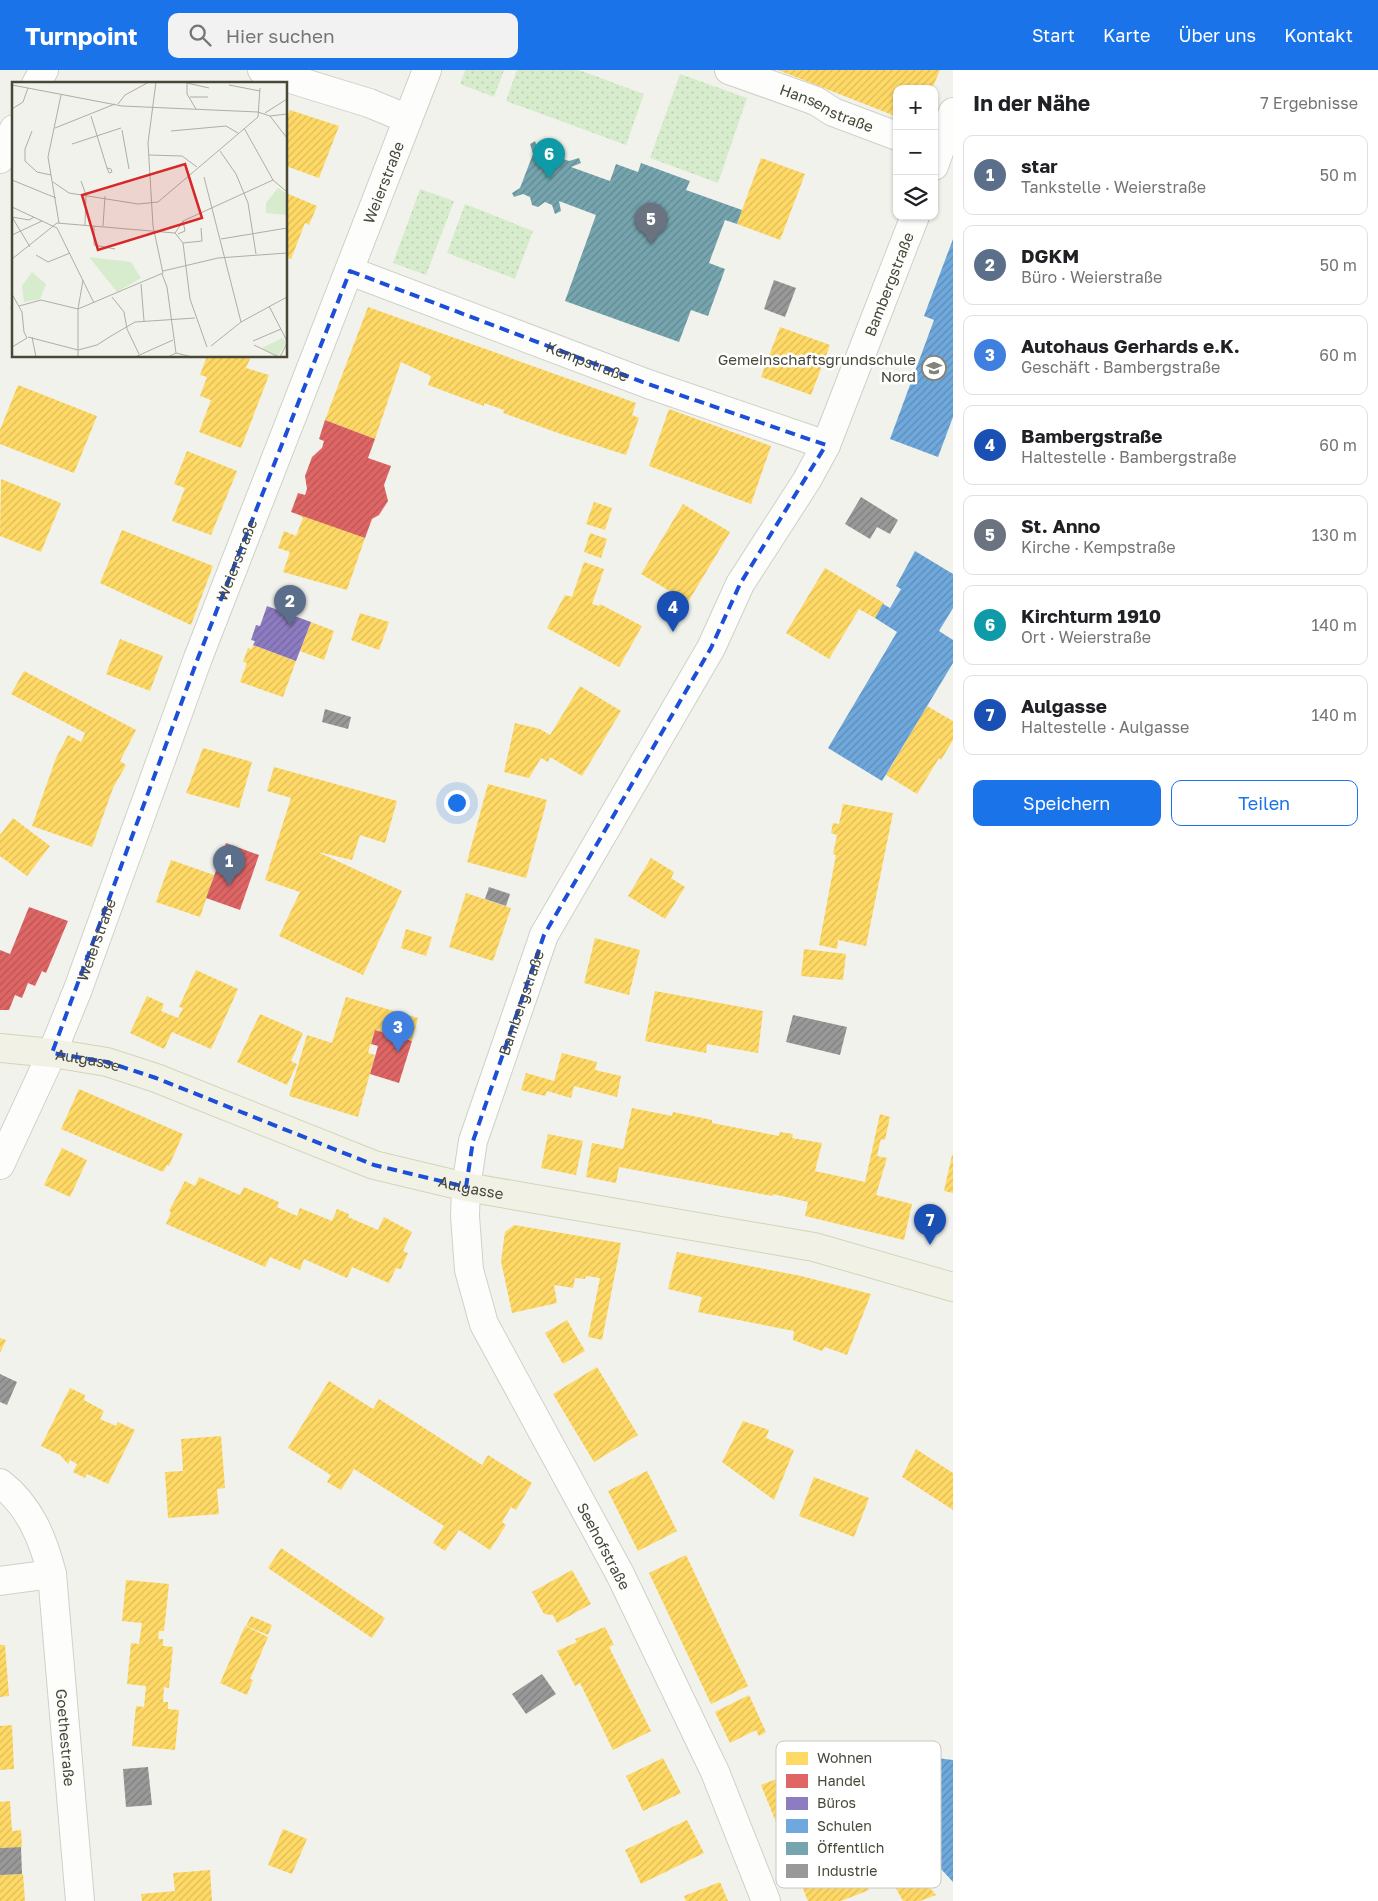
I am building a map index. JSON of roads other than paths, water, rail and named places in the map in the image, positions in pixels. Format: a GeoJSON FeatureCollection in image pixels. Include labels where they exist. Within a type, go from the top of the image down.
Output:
{"type":"FeatureCollection","features":[{"type":"Feature","properties":{"kind":"main road","name":"Aulgasse"},"geometry":{"type":"LineString","coordinates":[[0,1048],[52,1053],[108,1062],[156,1078],[374,1165],[466,1187],[814,1247],[953,1287]]}},
{"type":"Feature","properties":{"kind":"street"},"geometry":{"type":"LineString","coordinates":[[37,82],[44,70]]}},
{"type":"Feature","properties":{"kind":"street"},"geometry":{"type":"LineString","coordinates":[[262,70],[369,103],[408,119]]}},
{"type":"Feature","properties":{"kind":"street","name":"Weierstraße"},"geometry":{"type":"LineString","coordinates":[[0,1165],[52,1053],[78,989],[198,658],[350,272],[427,70]]}},
{"type":"Feature","properties":{"kind":"street","name":"Hansenstraße"},"geometry":{"type":"LineString","coordinates":[[729,70],[816,101],[833,112],[893,134]]}},
{"type":"Feature","properties":{"kind":"street"},"geometry":{"type":"LineString","coordinates":[[940,154],[953,112]]}},
{"type":"Feature","properties":{"kind":"street"},"geometry":{"type":"LineString","coordinates":[[0,158],[12,133]]}},
{"type":"Feature","properties":{"kind":"street","name":"Bambergstraße"},"geometry":{"type":"LineString","coordinates":[[466,1187],[473,1141],[544,935],[711,648],[740,584],[807,480],[826,445],[913,220]]}},
{"type":"Feature","properties":{"kind":"street","name":"Kempstraße"},"geometry":{"type":"LineString","coordinates":[[350,272],[622,375],[826,445]]}},
{"type":"Feature","properties":{"kind":"street","name":"Seehofstraße"},"geometry":{"type":"LineString","coordinates":[[466,1187],[465,1216],[469,1270],[484,1324],[620,1574],[715,1772],[766,1901]]}},
{"type":"Feature","properties":{"kind":"street","name":"Goethestraße"},"geometry":{"type":"LineString","coordinates":[[0,1483],[16,1495],[43,1540],[52,1574],[80,1901]]}},
{"type":"Feature","properties":{"kind":"street"},"geometry":{"type":"LineString","coordinates":[[0,1581],[52,1574]]}},
{"type":"Feature","properties":{"kind":"place","name":"Kirchturm 1910"},"geometry":{"type":"Point","coordinates":[549,179]}},
{"type":"Feature","properties":{"kind":"place","name":"St. Anno"},"geometry":{"type":"Point","coordinates":[651,244]}},
{"type":"Feature","properties":{"kind":"place","name":"Gemeinschaftsgrundschule Nord"},"geometry":{"type":"Point","coordinates":[934,368]}},
{"type":"Feature","properties":{"kind":"place","name":"DGKM"},"geometry":{"type":"Point","coordinates":[290,626]}},
{"type":"Feature","properties":{"kind":"place","name":"Bambergstraße"},"geometry":{"type":"Point","coordinates":[673,632]}},
{"type":"Feature","properties":{"kind":"place","name":"star"},"geometry":{"type":"Point","coordinates":[229,886]}},
{"type":"Feature","properties":{"kind":"place","name":"Autohaus Gerhards e.K."},"geometry":{"type":"Point","coordinates":[398,1052]}},
{"type":"Feature","properties":{"kind":"place","name":"Aulgasse"},"geometry":{"type":"Point","coordinates":[930,1245]}}]}
